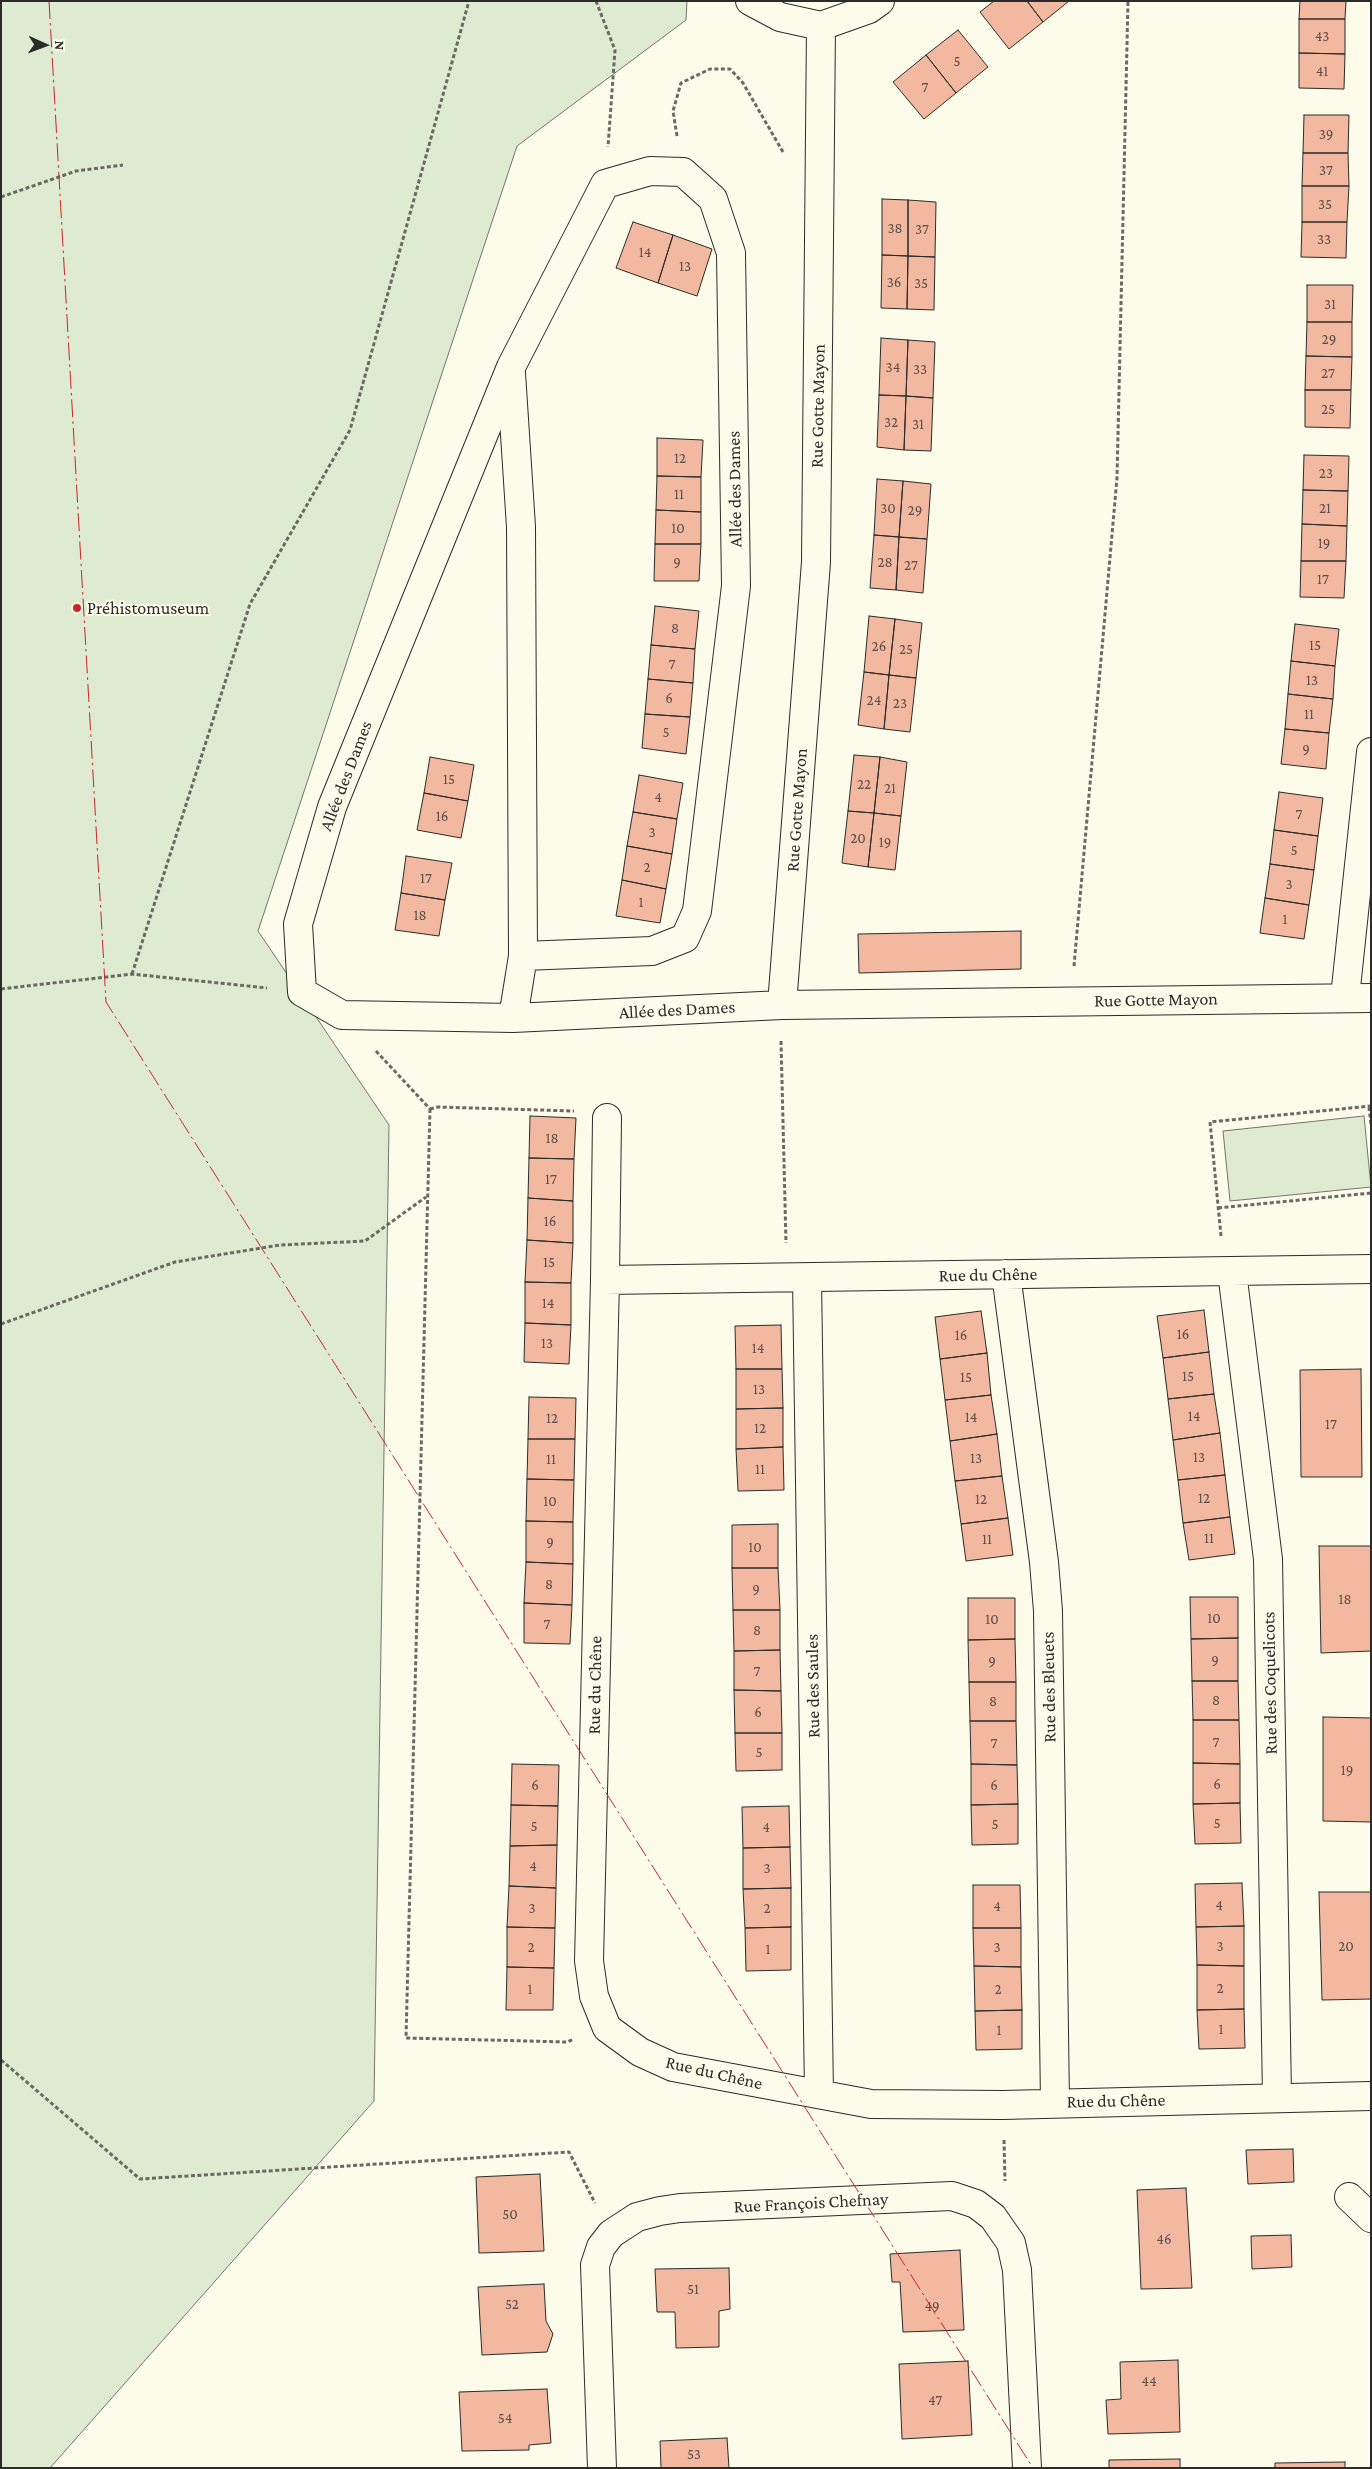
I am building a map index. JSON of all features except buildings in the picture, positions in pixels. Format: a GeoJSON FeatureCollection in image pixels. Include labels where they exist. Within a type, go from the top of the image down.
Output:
{"type":"FeatureCollection","features":[{"type":"Feature","properties":{"kind":"street"},"geometry":{"type":"LineString","coordinates":[[750,1],[780,18],[821,26],[869,9],[880,1]]}},
{"type":"Feature","properties":{"kind":"street","name":"Rue Gotte Mayon"},"geometry":{"type":"LineString","coordinates":[[821,26],[816,562],[782,1005],[1358,998]]}},
{"type":"Feature","properties":{"kind":"street"},"geometry":{"type":"LineString","coordinates":[[605,184],[650,171],[683,172]]}},
{"type":"Feature","properties":{"kind":"street","name":"Allée des Dames"},"geometry":{"type":"LineString","coordinates":[[524,956],[652,951],[685,938],[697,911],[736,586],[731,253],[713,200],[683,172]]}},
{"type":"Feature","properties":{"kind":"street","name":"Allée des Dames"},"geometry":{"type":"LineString","coordinates":[[605,184],[511,367],[332,807],[298,924],[302,992],[342,1015],[513,1018],[782,1005]]}},
{"type":"Feature","properties":{"kind":"street"},"geometry":{"type":"LineString","coordinates":[[511,367],[521,527],[524,956],[513,1018]]}},
{"type":"Feature","properties":{"kind":"street"},"geometry":{"type":"LineString","coordinates":[[1358,998],[1371,752]]}},
{"type":"Feature","properties":{"kind":"street","name":"Rue du Chêne"},"geometry":{"type":"LineString","coordinates":[[607,1118],[589,1961],[594,1996],[607,2028],[640,2052],[673,2067],[871,2104],[1003,2105],[1055,2102],[1371,2096]]}},
{"type":"Feature","properties":{"kind":"street","name":"Rue du Chêne"},"geometry":{"type":"LineString","coordinates":[[604,1280],[1371,1269]]}},
{"type":"Feature","properties":{"kind":"street","name":"Rue des Coquelicots"},"geometry":{"type":"LineString","coordinates":[[1228,1272],[1268,1559],[1277,2097]]}},
{"type":"Feature","properties":{"kind":"street","name":"Rue des Bleuets"},"geometry":{"type":"LineString","coordinates":[[1006,1274],[1044,1562],[1048,1611],[1055,2102]]}},
{"type":"Feature","properties":{"kind":"street","name":"Rue des Saules"},"geometry":{"type":"LineString","coordinates":[[806,1278],[819,2094]]}},
{"type":"Feature","properties":{"kind":"street","name":"Rue François Chefnay"},"geometry":{"type":"LineString","coordinates":[[602,2468],[595,2265],[601,2247],[611,2234],[637,2217],[666,2210],[952,2196],[976,2204],[993,2217],[1011,2243],[1017,2270],[1027,2468]]}},
{"type":"Feature","properties":{"kind":"street"},"geometry":{"type":"LineString","coordinates":[[1349,2198],[1371,2218]]}},
{"type":"Feature","properties":{"kind":"path"},"geometry":{"type":"LineString","coordinates":[[132,974],[250,604],[350,430],[469,1]]}},
{"type":"Feature","properties":{"kind":"path"},"geometry":{"type":"LineString","coordinates":[[596,1],[615,50],[605,184]]}},
{"type":"Feature","properties":{"kind":"path"},"geometry":{"type":"LineString","coordinates":[[1070,1002],[1117,478],[1128,1]]}},
{"type":"Feature","properties":{"kind":"path"},"geometry":{"type":"LineString","coordinates":[[683,172],[673,111],[681,83],[710,68],[730,69],[743,83],[790,166],[820,180]]}},
{"type":"Feature","properties":{"kind":"path"},"geometry":{"type":"LineString","coordinates":[[1,197],[76,171],[123,165]]}},
{"type":"Feature","properties":{"kind":"path"},"geometry":{"type":"LineString","coordinates":[[1,989],[132,974],[302,992]]}},
{"type":"Feature","properties":{"kind":"path"},"geometry":{"type":"LineString","coordinates":[[342,1015],[430,1110],[426,1197],[406,2038],[567,2042],[607,2028]]}},
{"type":"Feature","properties":{"kind":"path"},"geometry":{"type":"LineString","coordinates":[[781,1072],[786,1224]]}},
{"type":"Feature","properties":{"kind":"path"},"geometry":{"type":"LineString","coordinates":[[430,1110],[438,1107],[580,1111]]}},
{"type":"Feature","properties":{"kind":"path"},"geometry":{"type":"LineString","coordinates":[[1228,1272],[1218,1208],[1210,1122],[1370,1107],[1371,1125]]}},
{"type":"Feature","properties":{"kind":"path"},"geometry":{"type":"LineString","coordinates":[[1218,1208],[1371,1193]]}},
{"type":"Feature","properties":{"kind":"path"},"geometry":{"type":"LineString","coordinates":[[1,1324],[175,1262],[280,1245],[365,1242],[426,1197]]}},
{"type":"Feature","properties":{"kind":"path"},"geometry":{"type":"LineString","coordinates":[[1,2060],[140,2179],[568,2152],[611,2234]]}},
{"type":"Feature","properties":{"kind":"path"},"geometry":{"type":"LineString","coordinates":[[993,2217],[1006,2203],[1003,2105]]}},
{"type":"Feature","properties":{"kind":"green space"},"geometry":{"type":"Polygon","coordinates":[[[1,1],[687,1],[686,20],[517,146],[258,931],[389,1125],[374,2101],[50,2468],[1,2468],[1,1]]]}},
{"type":"Feature","properties":{"kind":"green space"},"geometry":{"type":"Polygon","coordinates":[[[1364,1116],[1371,1187],[1230,1201],[1223,1131],[1364,1116]]]}},
{"type":"Feature","properties":{"kind":"power"},"geometry":{"type":"LineString","coordinates":[[49,1],[106,1002],[1033,2468]]}},
{"type":"Feature","properties":{"kind":"place","name":"Préhistomuseum"},"geometry":{"type":"Point","coordinates":[77,608]}}]}
